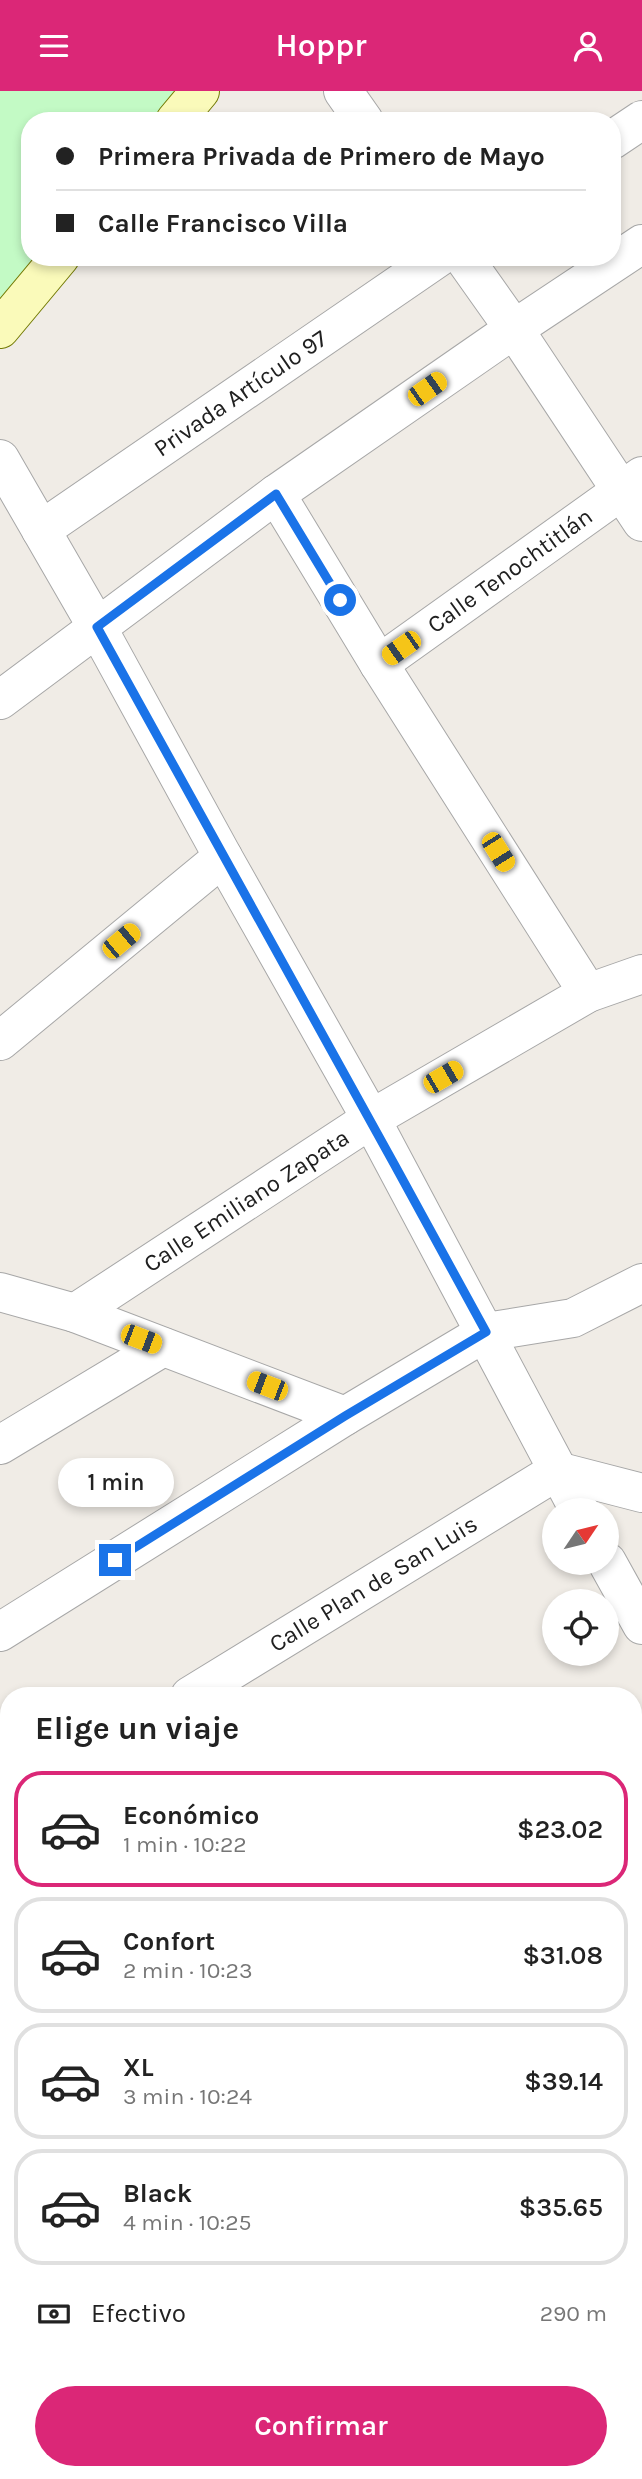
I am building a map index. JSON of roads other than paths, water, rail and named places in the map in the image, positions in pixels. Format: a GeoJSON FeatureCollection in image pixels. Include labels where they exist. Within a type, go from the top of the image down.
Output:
{"type":"FeatureCollection","features":[{"type":"Feature","properties":{"kind":"street"},"geometry":{"type":"LineString","coordinates":[[182,112],[200,91]]}},
{"type":"Feature","properties":{"kind":"street"},"geometry":{"type":"LineString","coordinates":[[343,91],[358,112]]}},
{"type":"Feature","properties":{"kind":"street"},"geometry":{"type":"LineString","coordinates":[[621,134],[642,120]]}},
{"type":"Feature","properties":{"kind":"street"},"geometry":{"type":"LineString","coordinates":[[621,258],[642,244]]}},
{"type":"Feature","properties":{"kind":"street"},"geometry":{"type":"LineString","coordinates":[[0,329],[52,266]]}},
{"type":"Feature","properties":{"kind":"street","name":"Privada Artículo 97"},"geometry":{"type":"LineString","coordinates":[[41,530],[426,266]]}},
{"type":"Feature","properties":{"kind":"street"},"geometry":{"type":"LineString","coordinates":[[469,266],[635,496]]}},
{"type":"Feature","properties":{"kind":"street"},"geometry":{"type":"LineString","coordinates":[[0,700],[276,494],[609,266]]}},
{"type":"Feature","properties":{"kind":"street"},"geometry":{"type":"LineString","coordinates":[[0,459],[97,627],[371,1119],[572,1498]]}},
{"type":"Feature","properties":{"kind":"street"},"geometry":{"type":"LineString","coordinates":[[276,494],[379,664],[588,993]]}},
{"type":"Feature","properties":{"kind":"street","name":"Calle Tenochtitlán"},"geometry":{"type":"LineString","coordinates":[[379,664],[635,496]]}},
{"type":"Feature","properties":{"kind":"street"},"geometry":{"type":"LineString","coordinates":[[0,1041],[223,857]]}},
{"type":"Feature","properties":{"kind":"street","name":"Calle Emiliano Zapata"},"geometry":{"type":"LineString","coordinates":[[75,1313],[371,1119],[588,993],[642,974]]}},
{"type":"Feature","properties":{"kind":"street"},"geometry":{"type":"LineString","coordinates":[[0,1632],[345,1416],[486,1332],[573,1318],[642,1283]]}},
{"type":"Feature","properties":{"kind":"street"},"geometry":{"type":"LineString","coordinates":[[0,1292],[75,1313],[345,1416]]}},
{"type":"Feature","properties":{"kind":"street"},"geometry":{"type":"LineString","coordinates":[[0,1445],[163,1347]]}},
{"type":"Feature","properties":{"kind":"street"},"geometry":{"type":"LineString","coordinates":[[557,1471],[642,1493]]}},
{"type":"Feature","properties":{"kind":"street","name":"Calle Plan de San Luis"},"geometry":{"type":"LineString","coordinates":[[205,1687],[557,1471]]}},
{"type":"Feature","properties":{"kind":"street"},"geometry":{"type":"LineString","coordinates":[[614,1575],[642,1625]]}}]}
